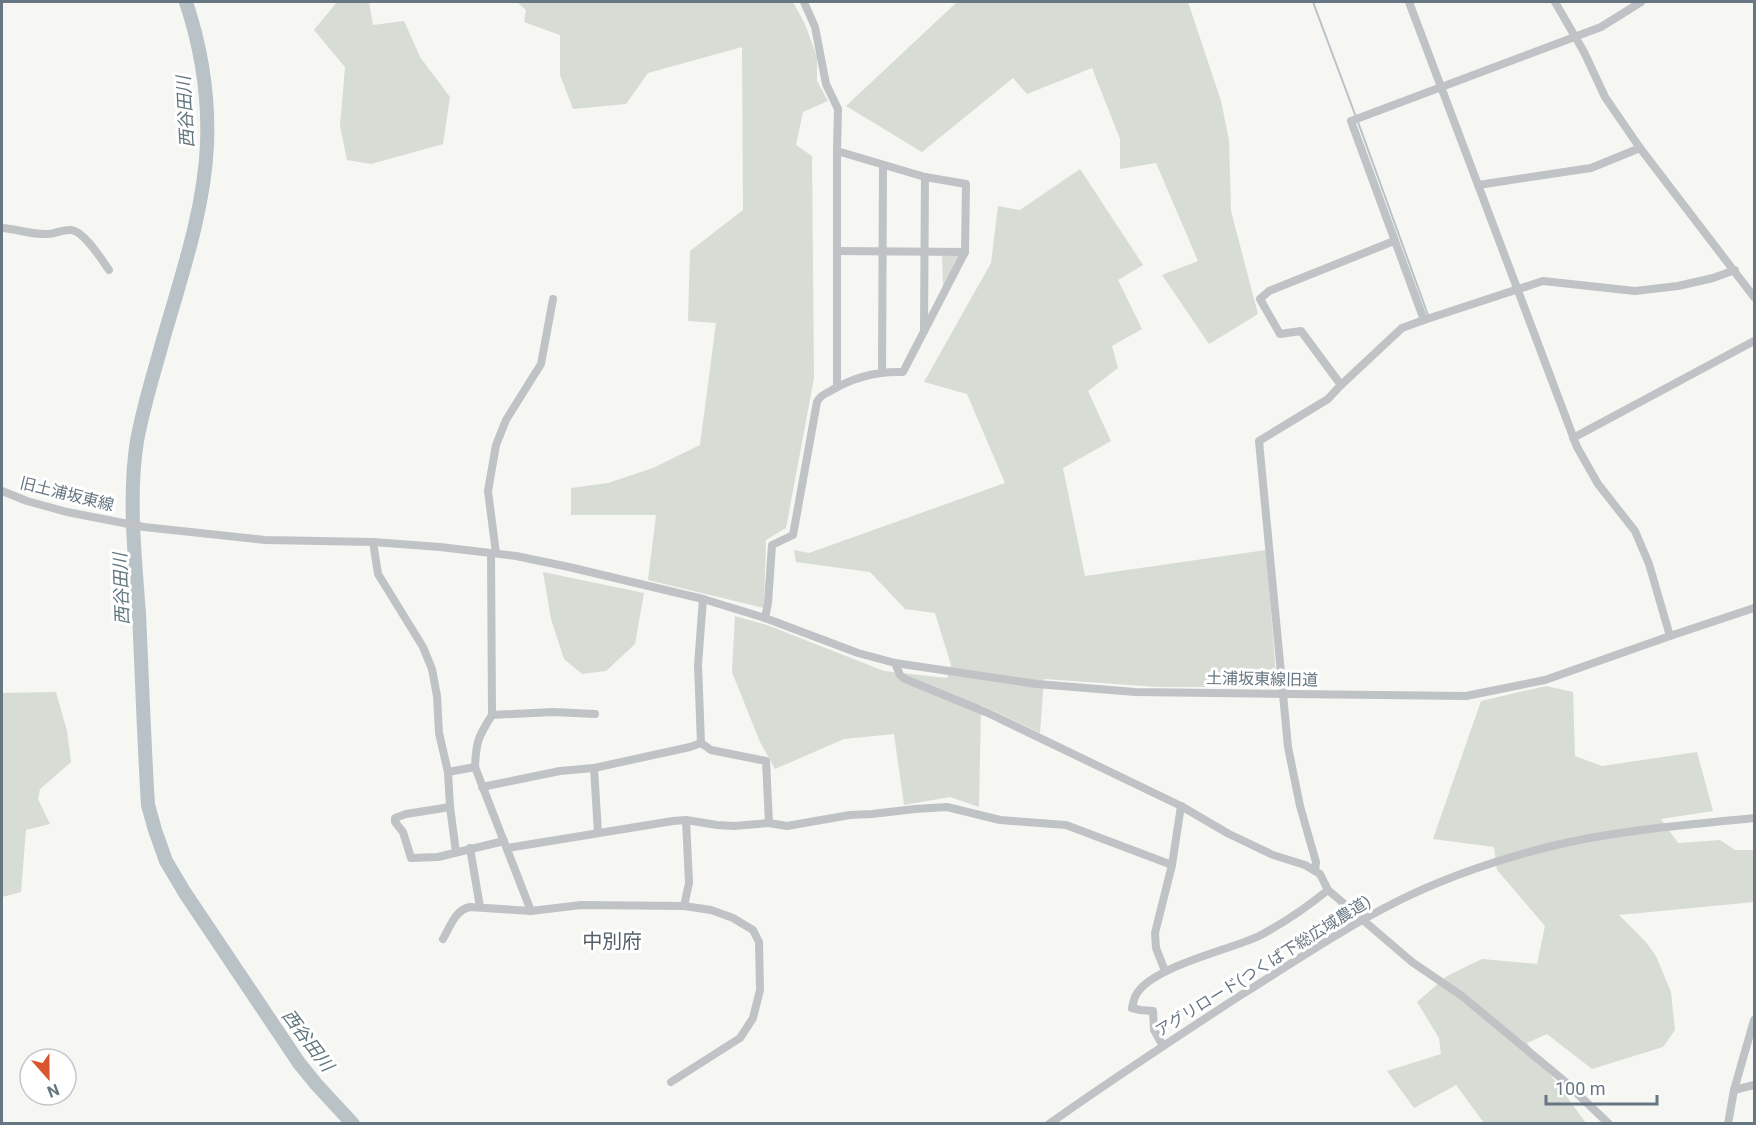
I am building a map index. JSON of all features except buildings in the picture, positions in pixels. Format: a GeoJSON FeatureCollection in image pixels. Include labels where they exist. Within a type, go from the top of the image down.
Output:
{"type":"FeatureCollection","features":[{"type":"Feature","properties":{"kind":"street"},"geometry":{"type":"LineString","coordinates":[[804,2],[815,27],[826,84],[838,109],[837,386]]}},
{"type":"Feature","properties":{"kind":"street"},"geometry":{"type":"LineString","coordinates":[[1409,2],[1573,438],[1598,484],[1635,531],[1649,564],[1670,636]]}},
{"type":"Feature","properties":{"kind":"street"},"geometry":{"type":"LineString","coordinates":[[1556,2],[1584,52],[1605,97],[1640,148],[1755,297]]}},
{"type":"Feature","properties":{"kind":"street"},"geometry":{"type":"LineString","coordinates":[[1424,320],[1351,122],[1601,27],[1641,2]]}},
{"type":"Feature","properties":{"kind":"street"},"geometry":{"type":"LineString","coordinates":[[1478,185],[1591,168],[1640,148]]}},
{"type":"Feature","properties":{"kind":"street"},"geometry":{"type":"LineString","coordinates":[[765,618],[772,545],[793,535],[817,402],[820,397],[837,386],[870,373],[903,372],[965,252],[966,184],[925,177],[837,151]]}},
{"type":"Feature","properties":{"kind":"street"},"geometry":{"type":"LineString","coordinates":[[882,373],[884,165]]}},
{"type":"Feature","properties":{"kind":"street"},"geometry":{"type":"LineString","coordinates":[[924,334],[925,177]]}},
{"type":"Feature","properties":{"kind":"street"},"geometry":{"type":"LineString","coordinates":[[2,228],[47,234],[71,230],[77,232],[88,242],[109,270]]}},
{"type":"Feature","properties":{"kind":"street"},"geometry":{"type":"LineString","coordinates":[[1341,385],[1301,331],[1280,334],[1260,299],[1269,291],[1394,241]]}},
{"type":"Feature","properties":{"kind":"street"},"geometry":{"type":"LineString","coordinates":[[837,251],[965,252]]}},
{"type":"Feature","properties":{"kind":"street"},"geometry":{"type":"LineString","coordinates":[[1315,870],[1316,862],[1300,806],[1288,747],[1259,441],[1328,399],[1402,328],[1424,320],[1543,281],[1635,291],[1678,286],[1735,270]]}},
{"type":"Feature","properties":{"kind":"street"},"geometry":{"type":"LineString","coordinates":[[531,911],[475,767],[479,736],[492,716],[494,553],[488,491],[495,446],[506,420],[541,364],[553,299]]}},
{"type":"Feature","properties":{"kind":"street"},"geometry":{"type":"LineString","coordinates":[[1573,438],[1755,340]]}},
{"type":"Feature","properties":{"kind":"street","name":"旧土浦坂東線"},"geometry":{"type":"LineString","coordinates":[[2,491],[38,504],[144,527],[265,540],[373,542],[440,548]]}},
{"type":"Feature","properties":{"kind":"street"},"geometry":{"type":"LineString","coordinates":[[373,542],[378,574],[423,646],[432,669],[437,696],[439,733],[448,772],[456,852]]}},
{"type":"Feature","properties":{"kind":"street","name":"土浦坂東線旧道"},"geometry":{"type":"LineString","coordinates":[[440,548],[494,553],[552,563],[703,599],[765,618],[843,648],[895,663],[1048,685],[1135,692],[1466,696],[1545,680],[1755,608]]}},
{"type":"Feature","properties":{"kind":"street"},"geometry":{"type":"LineString","coordinates":[[701,743],[698,665],[703,599]]}},
{"type":"Feature","properties":{"kind":"street"},"geometry":{"type":"LineString","coordinates":[[895,663],[900,675],[905,679],[988,714],[1181,806],[1229,834],[1273,855],[1315,870],[1320,874],[1328,890],[1412,962],[1471,1004],[1562,1079],[1609,1124]]}},
{"type":"Feature","properties":{"kind":"street"},"geometry":{"type":"LineString","coordinates":[[492,716],[553,712],[595,714]]}},
{"type":"Feature","properties":{"kind":"street"},"geometry":{"type":"LineString","coordinates":[[482,787],[560,771],[594,768],[701,743]]}},
{"type":"Feature","properties":{"kind":"street"},"geometry":{"type":"LineString","coordinates":[[701,743],[711,750],[766,761],[769,823]]}},
{"type":"Feature","properties":{"kind":"street"},"geometry":{"type":"LineString","coordinates":[[448,772],[475,767]]}},
{"type":"Feature","properties":{"kind":"street"},"geometry":{"type":"LineString","coordinates":[[594,768],[598,833]]}},
{"type":"Feature","properties":{"kind":"street"},"geometry":{"type":"LineString","coordinates":[[1165,971],[1156,948],[1155,933],[1172,866],[1181,806]]}},
{"type":"Feature","properties":{"kind":"street"},"geometry":{"type":"LineString","coordinates":[[450,807],[395,818],[395,822],[403,832],[411,858],[438,857],[470,848],[598,833],[661,822],[686,820],[734,826],[769,823],[787,826],[850,815],[947,807],[1000,820],[1066,825],[1172,866]]}},
{"type":"Feature","properties":{"kind":"street","name":"アグリロード(つくば下総広域農道)"},"geometry":{"type":"LineString","coordinates":[[1049,1124],[1162,1046],[1330,939],[1422,890],[1480,868],[1552,846],[1652,829],[1755,818]]}},
{"type":"Feature","properties":{"kind":"street"},"geometry":{"type":"LineString","coordinates":[[684,906],[689,883],[686,820]]}},
{"type":"Feature","properties":{"kind":"street"},"geometry":{"type":"LineString","coordinates":[[470,848],[480,907]]}},
{"type":"Feature","properties":{"kind":"street"},"geometry":{"type":"LineString","coordinates":[[1162,1046],[1154,1030],[1153,1011],[1131,1008],[1136,994],[1144,984],[1165,971],[1258,936],[1305,908],[1328,890]]}},
{"type":"Feature","properties":{"kind":"street"},"geometry":{"type":"LineString","coordinates":[[443,939],[457,915],[466,907],[531,911],[580,906],[684,906],[711,910],[733,918],[753,930],[759,942],[760,990],[753,1018],[740,1038],[671,1082]]}},
{"type":"Feature","properties":{"kind":"street"},"geometry":{"type":"LineString","coordinates":[[1728,1124],[1734,1090],[1755,1020]]}},
{"type":"Feature","properties":{"kind":"street"},"geometry":{"type":"LineString","coordinates":[[1734,1090],[1754,1085]]}},
{"type":"Feature","properties":{"kind":"shaded area"},"geometry":{"type":"Polygon","coordinates":[[[337,2],[369,2],[373,25],[404,21],[420,57],[450,97],[443,144],[371,164],[347,160],[340,126],[345,67],[314,30],[337,2]]]}},
{"type":"Feature","properties":{"kind":"shaded area"},"geometry":{"type":"Polygon","coordinates":[[[517,2],[793,2],[805,24],[817,57],[817,81],[828,101],[803,112],[796,145],[812,156],[814,378],[786,528],[766,540],[764,608],[648,580],[656,515],[571,515],[571,488],[608,483],[653,468],[700,445],[716,323],[688,321],[690,251],[743,210],[742,47],[648,73],[626,104],[573,109],[560,75],[560,35],[524,22],[526,10],[517,2]]]}},
{"type":"Feature","properties":{"kind":"shaded area"},"geometry":{"type":"Polygon","coordinates":[[[957,2],[1188,2],[1221,101],[1229,140],[1231,211],[1258,314],[1209,344],[1162,275],[1198,261],[1156,163],[1120,169],[1120,139],[1092,68],[1027,94],[1013,78],[922,152],[846,106],[957,2]]]}},
{"type":"Feature","properties":{"kind":"shaded area"},"geometry":{"type":"Polygon","coordinates":[[[1080,169],[1143,265],[1118,280],[1142,329],[1112,346],[1118,368],[1088,391],[1111,441],[1063,468],[1085,576],[1266,550],[1277,687],[1158,687],[1044,679],[1040,733],[981,705],[979,807],[950,797],[904,805],[894,734],[844,739],[775,769],[760,742],[732,672],[735,616],[767,625],[884,671],[947,678],[951,665],[935,613],[905,609],[870,572],[796,562],[794,550],[809,553],[1005,483],[967,394],[924,382],[991,263],[998,206],[1020,210],[1080,169]]]}},
{"type":"Feature","properties":{"kind":"shaded area"},"geometry":{"type":"Polygon","coordinates":[[[960,255],[943,288],[942,256],[960,255]]]}},
{"type":"Feature","properties":{"kind":"shaded area"},"geometry":{"type":"Polygon","coordinates":[[[543,572],[644,593],[635,644],[606,671],[582,674],[564,659],[551,619],[543,572]]]}},
{"type":"Feature","properties":{"kind":"shaded area"},"geometry":{"type":"Polygon","coordinates":[[[1546,686],[1573,692],[1575,756],[1602,766],[1697,752],[1713,811],[1661,819],[1678,843],[1720,840],[1735,850],[1754,850],[1754,902],[1619,915],[1645,941],[1656,956],[1671,992],[1675,1030],[1663,1047],[1592,1069],[1547,1034],[1527,1043],[1586,1123],[1484,1123],[1456,1085],[1414,1108],[1387,1071],[1441,1054],[1439,1038],[1417,1002],[1447,976],[1482,959],[1537,964],[1545,926],[1497,870],[1494,847],[1433,839],[1481,701],[1546,686]]]}},
{"type":"Feature","properties":{"kind":"shaded area"},"geometry":{"type":"Polygon","coordinates":[[[56,692],[67,731],[71,762],[40,789],[38,799],[50,824],[26,830],[21,892],[2,897],[2,693],[56,692]]]}},
{"type":"Feature","properties":{"kind":"waterway","name":"西谷田川"},"geometry":{"type":"LineString","coordinates":[[186,2],[200,54],[205,91],[207,127],[205,170],[191,244],[152,377],[134,462],[133,528],[148,805],[166,861],[185,893],[299,1063],[353,1124]]}},
{"type":"Feature","properties":{"kind":"waterway"},"geometry":{"type":"LineString","coordinates":[[1313,2],[1356,117]]}},
{"type":"Feature","properties":{"kind":"waterway"},"geometry":{"type":"LineString","coordinates":[[1358,122],[1428,315]]}},
{"type":"Feature","properties":{"kind":"district","name":"中別府"},"geometry":{"type":"Point","coordinates":[612,941]}}]}
